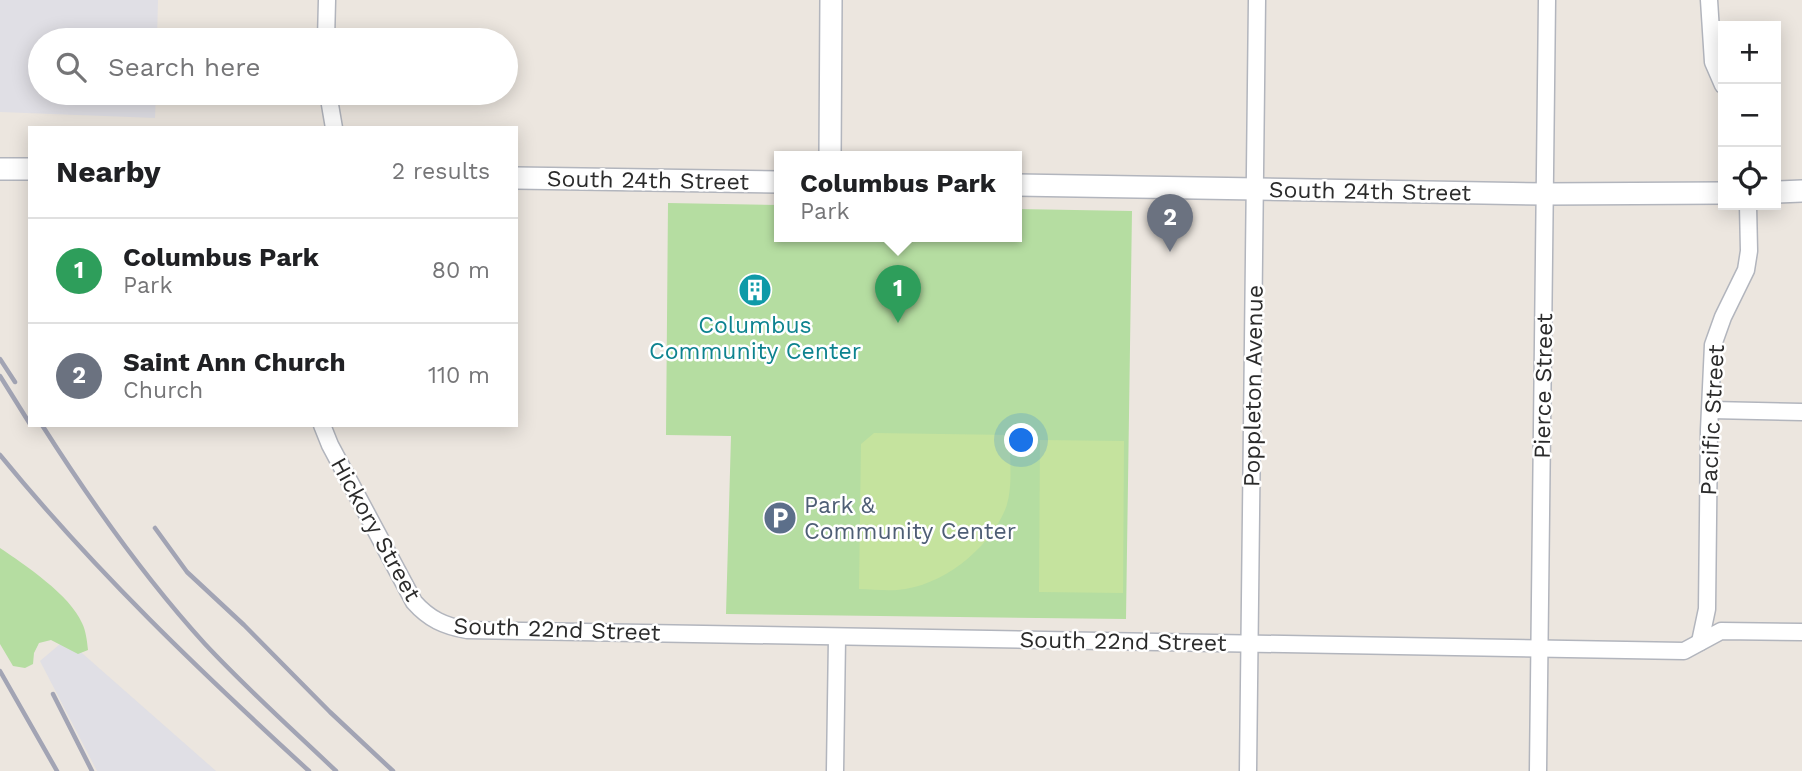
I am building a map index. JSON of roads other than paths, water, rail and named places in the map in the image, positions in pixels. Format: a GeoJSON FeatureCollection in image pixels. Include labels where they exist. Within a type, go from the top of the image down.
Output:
{"type":"FeatureCollection","features":[{"type":"Feature","properties":{"kind":"main road"},"geometry":{"type":"LineString","coordinates":[[830,151],[831,0]]}},
{"type":"Feature","properties":{"kind":"main road"},"geometry":{"type":"LineString","coordinates":[[0,169],[28,169]]}},
{"type":"Feature","properties":{"kind":"main road","name":"South 24th Street"},"geometry":{"type":"LineString","coordinates":[[518,178],[774,182]]}},
{"type":"Feature","properties":{"kind":"main road","name":"South 24th Street"},"geometry":{"type":"LineString","coordinates":[[1022,185],[1545,194],[1718,193]]}},
{"type":"Feature","properties":{"kind":"main road"},"geometry":{"type":"LineString","coordinates":[[1781,192],[1802,191]]}},
{"type":"Feature","properties":{"kind":"street"},"geometry":{"type":"LineString","coordinates":[[326,28],[327,0]]}},
{"type":"Feature","properties":{"kind":"street","name":"Poppleton Avenue"},"geometry":{"type":"LineString","coordinates":[[1248,771],[1257,0]]}},
{"type":"Feature","properties":{"kind":"street","name":"Pierce Street"},"geometry":{"type":"LineString","coordinates":[[1538,771],[1547,0]]}},
{"type":"Feature","properties":{"kind":"street"},"geometry":{"type":"LineString","coordinates":[[1709,0],[1713,62],[1723,84]]}},
{"type":"Feature","properties":{"kind":"street"},"geometry":{"type":"LineString","coordinates":[[330,105],[334,126]]}},
{"type":"Feature","properties":{"kind":"street","name":"Pacific Street"},"geometry":{"type":"LineString","coordinates":[[1700,642],[1707,609],[1713,345],[1723,317],[1746,270],[1748,210]]}},
{"type":"Feature","properties":{"kind":"street"},"geometry":{"type":"LineString","coordinates":[[1711,410],[1802,412]]}},
{"type":"Feature","properties":{"kind":"street","name":"Hickory Street"},"geometry":{"type":"LineString","coordinates":[[323,427],[407,591],[422,612],[440,624]]}},
{"type":"Feature","properties":{"kind":"street","name":"South 22nd Street"},"geometry":{"type":"LineString","coordinates":[[440,624],[467,630],[1684,651],[1721,631],[1802,632]]}},
{"type":"Feature","properties":{"kind":"street"},"geometry":{"type":"LineString","coordinates":[[835,771],[837,638]]}},
{"type":"Feature","properties":{"kind":"railway"},"geometry":{"type":"LineString","coordinates":[[0,359],[15,382]]}},
{"type":"Feature","properties":{"kind":"railway"},"geometry":{"type":"LineString","coordinates":[[0,376],[28,421]]}},
{"type":"Feature","properties":{"kind":"railway"},"geometry":{"type":"LineString","coordinates":[[43,427],[119,538],[182,619],[237,677],[336,771]]}},
{"type":"Feature","properties":{"kind":"railway"},"geometry":{"type":"LineString","coordinates":[[0,455],[73,539],[149,619],[309,771]]}},
{"type":"Feature","properties":{"kind":"railway"},"geometry":{"type":"LineString","coordinates":[[155,528],[187,572],[393,771]]}},
{"type":"Feature","properties":{"kind":"railway"},"geometry":{"type":"LineString","coordinates":[[0,671],[57,771]]}},
{"type":"Feature","properties":{"kind":"railway"},"geometry":{"type":"LineString","coordinates":[[53,694],[92,771]]}},
{"type":"Feature","properties":{"kind":"place","name":"Saint Ann Church"},"geometry":{"type":"Point","coordinates":[1170,252]}},
{"type":"Feature","properties":{"kind":"place","name":"Columbus Community Center"},"geometry":{"type":"Point","coordinates":[755,290]}},
{"type":"Feature","properties":{"kind":"place","name":"Columbus Park"},"geometry":{"type":"Point","coordinates":[898,323]}},
{"type":"Feature","properties":{"kind":"place","name":"Park & Community Center"},"geometry":{"type":"Point","coordinates":[780,518]}}]}
